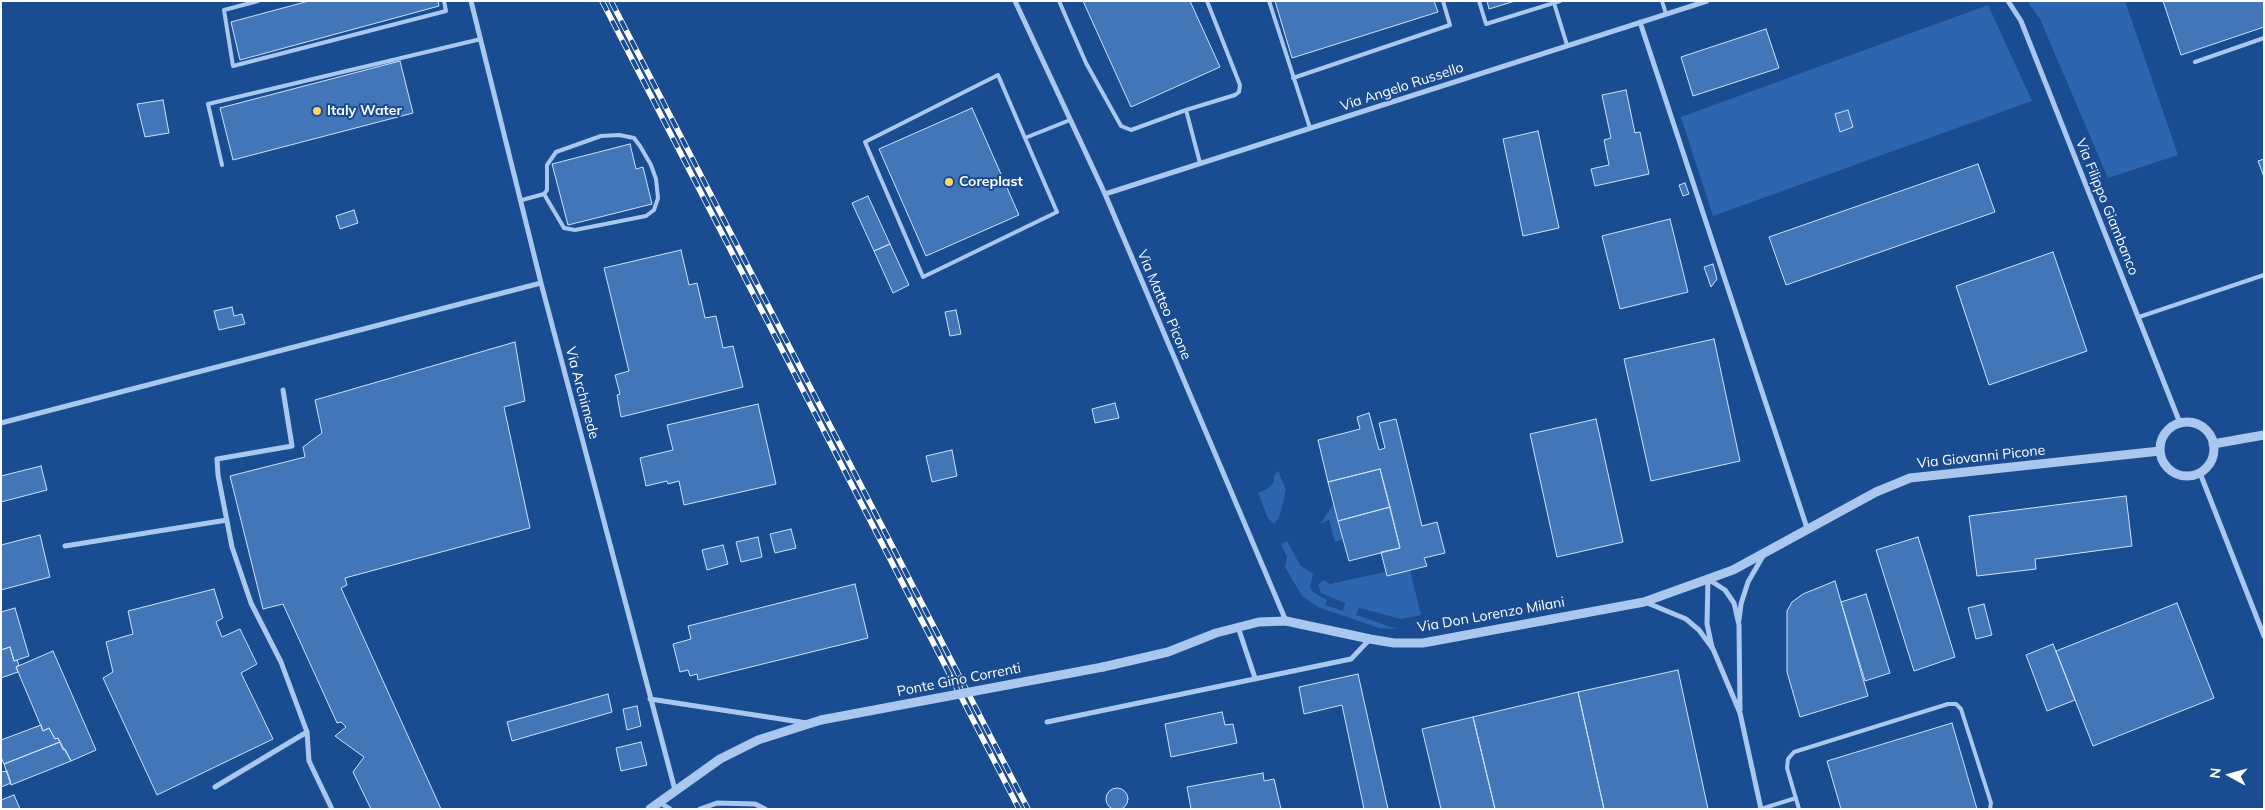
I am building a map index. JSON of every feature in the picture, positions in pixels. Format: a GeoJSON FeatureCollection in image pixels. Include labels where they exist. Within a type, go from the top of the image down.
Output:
{"type":"FeatureCollection","features":[{"type":"Feature","properties":{"kind":"street","name":"Via Archimede"},"geometry":{"type":"LineString","coordinates":[[471,1],[522,200],[541,283],[675,790]]}},
{"type":"Feature","properties":{"kind":"street","name":"Via Matteo Picone"},"geometry":{"type":"LineString","coordinates":[[1015,1],[1105,194],[1286,621]]}},
{"type":"Feature","properties":{"kind":"street","name":"Via Angelo Russello"},"geometry":{"type":"LineString","coordinates":[[1105,194],[1707,1]]}},
{"type":"Feature","properties":{"kind":"street","name":"Via Filippo Giambanco"},"geometry":{"type":"LineString","coordinates":[[2008,1],[2021,21],[2180,422]]}},
{"type":"Feature","properties":{"kind":"street"},"geometry":{"type":"LineString","coordinates":[[1640,22],[1807,528]]}},
{"type":"Feature","properties":{"kind":"street"},"geometry":{"type":"LineString","coordinates":[[1,423],[541,283]]}},
{"type":"Feature","properties":{"kind":"street"},"geometry":{"type":"LineString","coordinates":[[283,390],[292,446],[217,459],[218,475],[232,547],[251,603],[281,662],[307,732],[309,761],[332,809]]}},
{"type":"Feature","properties":{"kind":"street"},"geometry":{"type":"LineString","coordinates":[[2180,422],[2195,423],[2202,426],[2214,444],[2212,460],[2200,473],[2190,476],[2179,475],[2170,470],[2163,461],[2160,451],[2163,436],[2180,422]]}},
{"type":"Feature","properties":{"kind":"street"},"geometry":{"type":"LineString","coordinates":[[2214,444],[2264,435]]}},
{"type":"Feature","properties":{"kind":"street","name":"Via Giovanni Picone"},"geometry":{"type":"LineString","coordinates":[[1708,579],[1763,555],[1807,528],[1876,492],[1910,478],[2160,451]]}},
{"type":"Feature","properties":{"kind":"street"},"geometry":{"type":"LineString","coordinates":[[2200,473],[2264,636]]}},
{"type":"Feature","properties":{"kind":"street"},"geometry":{"type":"LineString","coordinates":[[65,546],[227,520]]}},
{"type":"Feature","properties":{"kind":"street"},"geometry":{"type":"LineString","coordinates":[[1740,713],[1740,604],[1748,582],[1763,555]]}},
{"type":"Feature","properties":{"kind":"street"},"geometry":{"type":"LineString","coordinates":[[1708,579],[1726,590],[1734,603],[1739,625]]}},
{"type":"Feature","properties":{"kind":"street"},"geometry":{"type":"LineString","coordinates":[[1708,579],[1707,624],[1713,649],[1740,713],[1761,809]]}},
{"type":"Feature","properties":{"kind":"street","name":"Via Don Lorenzo Milani"},"geometry":{"type":"LineString","coordinates":[[1103,667],[1168,652],[1238,627],[1259,622],[1286,621],[1370,639],[1423,643],[1644,602],[1708,579]]}},
{"type":"Feature","properties":{"kind":"street"},"geometry":{"type":"LineString","coordinates":[[1644,602],[1686,618],[1699,630],[1713,649]]}},
{"type":"Feature","properties":{"kind":"street"},"geometry":{"type":"LineString","coordinates":[[1238,627],[1255,678]]}},
{"type":"Feature","properties":{"kind":"street"},"geometry":{"type":"LineString","coordinates":[[1047,722],[1255,678],[1351,660],[1370,639]]}},
{"type":"Feature","properties":{"kind":"street","name":"Ponte Gino Correnti"},"geometry":{"type":"LineString","coordinates":[[807,723],[1103,667]]}},
{"type":"Feature","properties":{"kind":"street"},"geometry":{"type":"LineString","coordinates":[[650,699],[807,723]]}},
{"type":"Feature","properties":{"kind":"street"},"geometry":{"type":"LineString","coordinates":[[650,809],[720,759],[758,740],[807,723]]}},
{"type":"Feature","properties":{"kind":"street"},"geometry":{"type":"LineString","coordinates":[[215,786],[307,732]]}},
{"type":"Feature","properties":{"kind":"street"},"geometry":{"type":"LineString","coordinates":[[659,802],[670,809]]}},
{"type":"Feature","properties":{"kind":"street"},"geometry":{"type":"LineString","coordinates":[[700,809],[717,803],[755,804],[765,809]]}},
{"type":"Feature","properties":{"kind":"lane"},"geometry":{"type":"LineString","coordinates":[[258,1],[224,10],[233,66],[446,12],[444,1]]}},
{"type":"Feature","properties":{"kind":"lane"},"geometry":{"type":"LineString","coordinates":[[1059,1],[1086,63],[1122,126],[1131,130],[1186,110],[1235,96],[1239,92],[1240,85],[1207,1]]}},
{"type":"Feature","properties":{"kind":"lane"},"geometry":{"type":"LineString","coordinates":[[1269,1],[1310,128]]}},
{"type":"Feature","properties":{"kind":"lane"},"geometry":{"type":"LineString","coordinates":[[1293,78],[1450,25],[1443,1]]}},
{"type":"Feature","properties":{"kind":"lane"},"geometry":{"type":"LineString","coordinates":[[1479,1],[1486,24],[1560,1]]}},
{"type":"Feature","properties":{"kind":"lane"},"geometry":{"type":"LineString","coordinates":[[1662,1],[1666,14]]}},
{"type":"Feature","properties":{"kind":"lane"},"geometry":{"type":"LineString","coordinates":[[1554,3],[1568,45]]}},
{"type":"Feature","properties":{"kind":"lane"},"geometry":{"type":"LineString","coordinates":[[2195,62],[2264,38]]}},
{"type":"Feature","properties":{"kind":"lane"},"geometry":{"type":"LineString","coordinates":[[222,165],[208,104],[481,39]]}},
{"type":"Feature","properties":{"kind":"lane"},"geometry":{"type":"LineString","coordinates":[[998,75],[1024,138],[1057,212],[923,277],[865,142],[998,75]]}},
{"type":"Feature","properties":{"kind":"lane"},"geometry":{"type":"LineString","coordinates":[[1186,110],[1200,163]]}},
{"type":"Feature","properties":{"kind":"lane"},"geometry":{"type":"LineString","coordinates":[[1024,138],[1070,120]]}},
{"type":"Feature","properties":{"kind":"lane"},"geometry":{"type":"LineString","coordinates":[[522,200],[544,194],[547,190],[547,165],[556,152],[601,136],[620,135],[634,138],[652,165],[658,198],[654,210],[646,216],[575,230],[564,228],[544,194]]}},
{"type":"Feature","properties":{"kind":"lane"},"geometry":{"type":"LineString","coordinates":[[2139,317],[2264,275]]}},
{"type":"Feature","properties":{"kind":"lane"},"geometry":{"type":"LineString","coordinates":[[1799,809],[1787,768],[1788,759],[1794,752],[1948,704],[1956,704],[1961,709],[1991,803],[1990,809]]}},
{"type":"Feature","properties":{"kind":"lane"},"geometry":{"type":"LineString","coordinates":[[1761,809],[1796,798]]}},
{"type":"Feature","properties":{"kind":"shaded area"},"geometry":{"type":"Polygon","coordinates":[[[2027,1],[2125,1],[2178,155],[2108,178],[2040,19],[2027,1]]]}},
{"type":"Feature","properties":{"kind":"shaded area"},"geometry":{"type":"Polygon","coordinates":[[[1988,5],[2032,101],[1713,216],[1681,117],[1988,5]]]}},
{"type":"Feature","properties":{"kind":"shaded area"},"geometry":{"type":"Polygon","coordinates":[[[1278,471],[1286,490],[1279,518],[1274,524],[1268,518],[1258,493],[1267,489],[1274,482],[1274,476],[1278,471]]]}},
{"type":"Feature","properties":{"kind":"shaded area"},"geometry":{"type":"Polygon","coordinates":[[[1334,503],[1343,539],[1335,542],[1329,520],[1320,524],[1334,503]]]}},
{"type":"Feature","properties":{"kind":"shaded area"},"geometry":{"type":"Polygon","coordinates":[[[1287,541],[1300,565],[1313,574],[1310,587],[1313,592],[1327,600],[1325,605],[1343,611],[1345,603],[1321,593],[1318,585],[1323,580],[1330,584],[1385,572],[1387,576],[1410,570],[1421,615],[1401,619],[1359,608],[1356,615],[1397,629],[1379,628],[1318,607],[1302,596],[1285,567],[1287,557],[1281,544],[1287,541]]]}},
{"type":"Feature","properties":{"kind":"building"},"geometry":{"type":"Polygon","coordinates":[[[309,1],[438,1],[439,6],[240,60],[231,22],[309,1]]]}},
{"type":"Feature","properties":{"kind":"building"},"geometry":{"type":"Polygon","coordinates":[[[1083,1],[1190,1],[1220,67],[1131,107],[1083,1]]]}},
{"type":"Feature","properties":{"kind":"building"},"geometry":{"type":"Polygon","coordinates":[[[1275,1],[1434,1],[1438,12],[1292,58],[1275,1]]]}},
{"type":"Feature","properties":{"kind":"building"},"geometry":{"type":"Polygon","coordinates":[[[1487,1],[1515,1],[1489,9],[1487,1]]]}},
{"type":"Feature","properties":{"kind":"building"},"geometry":{"type":"Polygon","coordinates":[[[2163,1],[2264,1],[2264,27],[2181,55],[2163,1]]]}},
{"type":"Feature","properties":{"kind":"building"},"geometry":{"type":"Polygon","coordinates":[[[1766,29],[1779,68],[1693,96],[1681,57],[1766,29]]]}},
{"type":"Feature","properties":{"kind":"building","name":"Italy Water"},"geometry":{"type":"Polygon","coordinates":[[[400,61],[413,113],[233,160],[220,108],[400,61]]]}},
{"type":"Feature","properties":{"kind":"building"},"geometry":{"type":"Polygon","coordinates":[[[1626,90],[1635,133],[1640,132],[1649,174],[1595,186],[1591,169],[1609,165],[1604,140],[1611,138],[1602,95],[1626,90]]]}},
{"type":"Feature","properties":{"kind":"building"},"geometry":{"type":"Polygon","coordinates":[[[163,100],[169,133],[145,137],[137,104],[163,100]]]}},
{"type":"Feature","properties":{"kind":"building","name":"Coreplast"},"geometry":{"type":"Polygon","coordinates":[[[972,108],[1019,215],[926,256],[879,149],[972,108]]]}},
{"type":"Feature","properties":{"kind":"building"},"geometry":{"type":"Polygon","coordinates":[[[1848,110],[1853,127],[1840,132],[1835,114],[1848,110]]]}},
{"type":"Feature","properties":{"kind":"building"},"geometry":{"type":"Polygon","coordinates":[[[1538,131],[1559,228],[1523,236],[1503,139],[1538,131]]]}},
{"type":"Feature","properties":{"kind":"building"},"geometry":{"type":"Polygon","coordinates":[[[630,144],[636,169],[643,167],[652,204],[568,225],[552,164],[630,144]]]}},
{"type":"Feature","properties":{"kind":"building"},"geometry":{"type":"Polygon","coordinates":[[[2264,159],[2264,177],[2258,161],[2264,159]]]}},
{"type":"Feature","properties":{"kind":"building"},"geometry":{"type":"Polygon","coordinates":[[[1978,164],[1995,212],[1786,285],[1769,237],[1978,164]]]}},
{"type":"Feature","properties":{"kind":"building"},"geometry":{"type":"Polygon","coordinates":[[[1685,183],[1689,194],[1683,196],[1679,185],[1685,183]]]}},
{"type":"Feature","properties":{"kind":"building"},"geometry":{"type":"Polygon","coordinates":[[[868,196],[890,244],[874,251],[852,203],[868,196]]]}},
{"type":"Feature","properties":{"kind":"building"},"geometry":{"type":"Polygon","coordinates":[[[354,210],[358,223],[340,229],[336,216],[354,210]]]}},
{"type":"Feature","properties":{"kind":"building"},"geometry":{"type":"Polygon","coordinates":[[[1670,219],[1688,292],[1620,309],[1602,236],[1670,219]]]}},
{"type":"Feature","properties":{"kind":"building"},"geometry":{"type":"Polygon","coordinates":[[[890,244],[909,285],[893,293],[874,251],[890,244]]]}},
{"type":"Feature","properties":{"kind":"building"},"geometry":{"type":"Polygon","coordinates":[[[681,250],[689,285],[697,283],[705,318],[716,316],[723,348],[733,346],[743,387],[621,417],[617,395],[620,394],[615,375],[629,371],[604,268],[681,250]]]}},
{"type":"Feature","properties":{"kind":"building"},"geometry":{"type":"Polygon","coordinates":[[[2053,252],[2087,351],[1989,385],[1956,286],[2053,252]]]}},
{"type":"Feature","properties":{"kind":"building"},"geometry":{"type":"Polygon","coordinates":[[[1713,264],[1717,279],[1711,287],[1704,267],[1713,264]]]}},
{"type":"Feature","properties":{"kind":"building"},"geometry":{"type":"Polygon","coordinates":[[[232,307],[234,316],[242,314],[245,324],[219,330],[214,311],[232,307]]]}},
{"type":"Feature","properties":{"kind":"building"},"geometry":{"type":"Polygon","coordinates":[[[956,310],[961,334],[950,336],[945,312],[956,310]]]}},
{"type":"Feature","properties":{"kind":"building"},"geometry":{"type":"Polygon","coordinates":[[[1714,339],[1740,461],[1651,481],[1624,359],[1714,339]]]}},
{"type":"Feature","properties":{"kind":"building"},"geometry":{"type":"Polygon","coordinates":[[[515,342],[525,401],[504,407],[530,528],[345,578],[347,585],[341,588],[441,809],[371,809],[353,772],[364,757],[335,736],[346,727],[341,722],[337,723],[283,604],[263,609],[230,476],[305,457],[303,447],[322,433],[315,400],[515,342]]]}},
{"type":"Feature","properties":{"kind":"building"},"geometry":{"type":"Polygon","coordinates":[[[1115,403],[1119,418],[1095,423],[1092,409],[1115,403]]]}},
{"type":"Feature","properties":{"kind":"building"},"geometry":{"type":"Polygon","coordinates":[[[758,404],[776,484],[684,505],[679,481],[668,484],[667,481],[646,486],[640,458],[673,450],[667,425],[758,404]]]}},
{"type":"Feature","properties":{"kind":"building"},"geometry":{"type":"Polygon","coordinates":[[[1369,413],[1379,450],[1385,448],[1379,423],[1396,419],[1422,526],[1437,522],[1445,553],[1424,558],[1427,566],[1387,576],[1381,552],[1400,548],[1380,469],[1328,482],[1318,440],[1360,429],[1357,417],[1369,413]]]}},
{"type":"Feature","properties":{"kind":"building"},"geometry":{"type":"Polygon","coordinates":[[[1596,419],[1623,542],[1557,557],[1530,434],[1596,419]]]}},
{"type":"Feature","properties":{"kind":"building"},"geometry":{"type":"Polygon","coordinates":[[[952,450],[957,476],[932,482],[926,456],[952,450]]]}},
{"type":"Feature","properties":{"kind":"building"},"geometry":{"type":"Polygon","coordinates":[[[41,466],[47,490],[1,502],[1,476],[41,466]]]}},
{"type":"Feature","properties":{"kind":"building"},"geometry":{"type":"Polygon","coordinates":[[[1380,469],[1390,507],[1338,521],[1328,482],[1380,469]]]}},
{"type":"Feature","properties":{"kind":"building"},"geometry":{"type":"Polygon","coordinates":[[[2126,496],[2132,546],[2035,559],[2036,569],[1977,576],[1969,516],[2126,496]]]}},
{"type":"Feature","properties":{"kind":"building"},"geometry":{"type":"Polygon","coordinates":[[[1390,507],[1400,548],[1349,561],[1338,521],[1390,507]]]}},
{"type":"Feature","properties":{"kind":"building"},"geometry":{"type":"Polygon","coordinates":[[[791,529],[796,548],[775,553],[770,534],[791,529]]]}},
{"type":"Feature","properties":{"kind":"building"},"geometry":{"type":"Polygon","coordinates":[[[40,535],[50,577],[1,590],[1,545],[40,535]]]}},
{"type":"Feature","properties":{"kind":"building"},"geometry":{"type":"Polygon","coordinates":[[[758,537],[762,557],[741,562],[736,542],[758,537]]]}},
{"type":"Feature","properties":{"kind":"building"},"geometry":{"type":"Polygon","coordinates":[[[1918,537],[1955,657],[1914,671],[1876,550],[1918,537]]]}},
{"type":"Feature","properties":{"kind":"building"},"geometry":{"type":"Polygon","coordinates":[[[723,545],[728,564],[707,570],[702,550],[723,545]]]}},
{"type":"Feature","properties":{"kind":"building"},"geometry":{"type":"Polygon","coordinates":[[[1835,581],[1868,696],[1800,717],[1787,672],[1787,611],[1792,602],[1803,594],[1835,581]]]}},
{"type":"Feature","properties":{"kind":"building"},"geometry":{"type":"Polygon","coordinates":[[[855,584],[868,638],[698,680],[697,674],[690,676],[688,670],[680,672],[673,644],[691,639],[688,626],[855,584]]]}},
{"type":"Feature","properties":{"kind":"building"},"geometry":{"type":"Polygon","coordinates":[[[214,589],[223,618],[216,622],[222,637],[240,629],[257,664],[241,673],[273,739],[157,795],[103,678],[113,672],[106,642],[133,634],[128,611],[214,589]]]}},
{"type":"Feature","properties":{"kind":"building"},"geometry":{"type":"Polygon","coordinates":[[[1866,594],[1890,673],[1865,681],[1841,602],[1866,594]]]}},
{"type":"Feature","properties":{"kind":"building"},"geometry":{"type":"Polygon","coordinates":[[[2177,603],[2214,698],[2093,746],[2056,651],[2177,603]]]}},
{"type":"Feature","properties":{"kind":"building"},"geometry":{"type":"Polygon","coordinates":[[[1984,604],[1992,635],[1976,639],[1968,608],[1984,604]]]}},
{"type":"Feature","properties":{"kind":"building"},"geometry":{"type":"Polygon","coordinates":[[[15,608],[29,656],[14,661],[10,647],[1,650],[1,612],[15,608]]]}},
{"type":"Feature","properties":{"kind":"building"},"geometry":{"type":"Polygon","coordinates":[[[2053,644],[2075,700],[2047,711],[2026,655],[2053,644]]]}},
{"type":"Feature","properties":{"kind":"building"},"geometry":{"type":"Polygon","coordinates":[[[10,647],[14,661],[17,660],[19,665],[16,667],[18,672],[1,678],[1,650],[10,647]]]}},
{"type":"Feature","properties":{"kind":"building"},"geometry":{"type":"Polygon","coordinates":[[[53,651],[96,750],[71,761],[65,749],[63,750],[58,738],[55,739],[49,728],[43,731],[16,667],[53,651]]]}},
{"type":"Feature","properties":{"kind":"building"},"geometry":{"type":"Polygon","coordinates":[[[1678,670],[1708,809],[1604,809],[1578,692],[1678,670]]]}},
{"type":"Feature","properties":{"kind":"building"},"geometry":{"type":"Polygon","coordinates":[[[1358,674],[1388,809],[1364,809],[1342,705],[1304,714],[1299,687],[1358,674]]]}},
{"type":"Feature","properties":{"kind":"building"},"geometry":{"type":"Polygon","coordinates":[[[1578,692],[1604,809],[1495,809],[1473,717],[1578,692]]]}},
{"type":"Feature","properties":{"kind":"building"},"geometry":{"type":"Polygon","coordinates":[[[608,694],[612,712],[512,741],[507,722],[608,694]]]}},
{"type":"Feature","properties":{"kind":"building"},"geometry":{"type":"Polygon","coordinates":[[[637,706],[641,726],[627,730],[623,709],[637,706]]]}},
{"type":"Feature","properties":{"kind":"building"},"geometry":{"type":"Polygon","coordinates":[[[1222,712],[1225,725],[1233,724],[1237,743],[1171,757],[1165,724],[1222,712]]]}},
{"type":"Feature","properties":{"kind":"building"},"geometry":{"type":"Polygon","coordinates":[[[1473,717],[1495,809],[1441,809],[1422,729],[1473,717]]]}},
{"type":"Feature","properties":{"kind":"building"},"geometry":{"type":"Polygon","coordinates":[[[1952,723],[1977,809],[1841,809],[1827,761],[1952,723]]]}},
{"type":"Feature","properties":{"kind":"building"},"geometry":{"type":"Polygon","coordinates":[[[41,725],[43,731],[49,728],[55,739],[58,738],[60,742],[4,764],[1,757],[1,740],[41,725]]]}},
{"type":"Feature","properties":{"kind":"building"},"geometry":{"type":"Polygon","coordinates":[[[60,742],[71,761],[11,785],[4,764],[60,742]]]}},
{"type":"Feature","properties":{"kind":"building"},"geometry":{"type":"Polygon","coordinates":[[[641,742],[647,765],[621,771],[616,748],[641,742]]]}},
{"type":"Feature","properties":{"kind":"building"},"geometry":{"type":"Polygon","coordinates":[[[7,771],[11,783],[1,787],[1,772],[7,771]]]}},
{"type":"Feature","properties":{"kind":"building"},"geometry":{"type":"Polygon","coordinates":[[[1263,773],[1264,781],[1274,779],[1281,809],[1191,809],[1187,787],[1263,773]]]}},
{"type":"Feature","properties":{"kind":"building"},"geometry":{"type":"Polygon","coordinates":[[[1117,788],[1125,791],[1128,799],[1125,807],[1117,810],[1109,807],[1106,799],[1109,791],[1117,788]]]}},
{"type":"Feature","properties":{"kind":"building"},"geometry":{"type":"Polygon","coordinates":[[[14,795],[20,809],[1,809],[1,800],[14,795]]]}},
{"type":"Feature","properties":{"kind":"railway"},"geometry":{"type":"LineString","coordinates":[[602,1],[1019,809]]}},
{"type":"Feature","properties":{"kind":"railway"},"geometry":{"type":"LineString","coordinates":[[611,1],[1028,809]]}},
{"type":"Feature","properties":{"kind":"place","name":"Italy Water"},"geometry":{"type":"Point","coordinates":[317,111]}},
{"type":"Feature","properties":{"kind":"place","name":"Coreplast"},"geometry":{"type":"Point","coordinates":[949,182]}}]}
